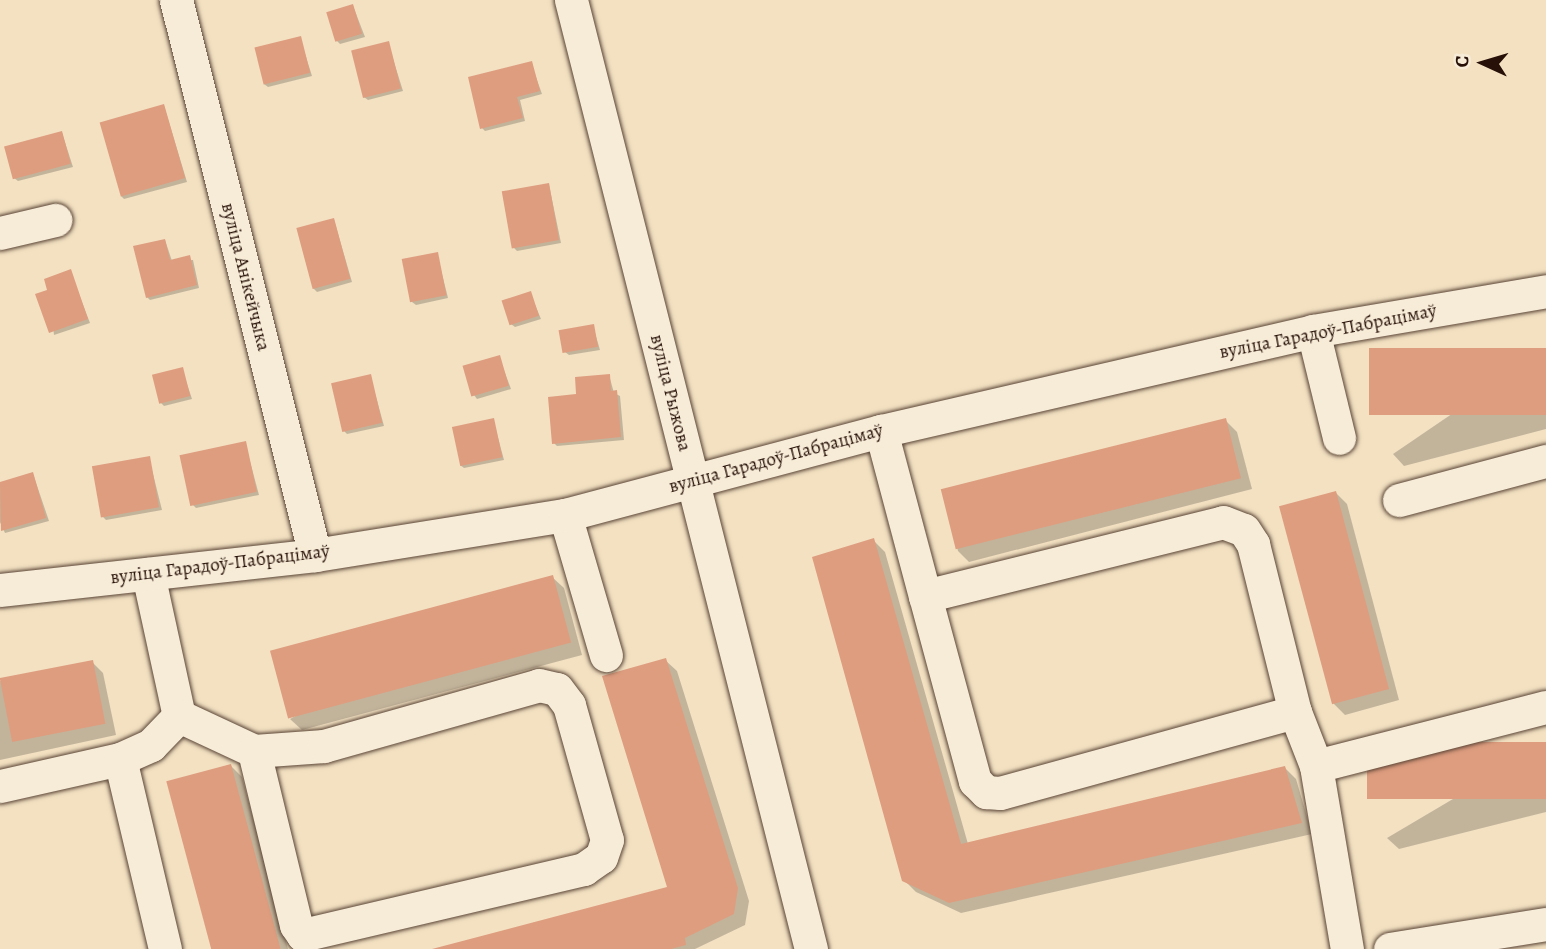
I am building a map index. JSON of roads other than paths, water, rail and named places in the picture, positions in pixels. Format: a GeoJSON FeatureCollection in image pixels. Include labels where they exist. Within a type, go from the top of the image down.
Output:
{"type":"FeatureCollection","features":[{"type":"Feature","properties":{"kind":"street","name":"вуліца Анікейчыка"},"geometry":{"type":"LineString","coordinates":[[176,0],[315,555]]}},
{"type":"Feature","properties":{"kind":"street","name":"вуліца Рыжова"},"geometry":{"type":"LineString","coordinates":[[571,0],[811,949]]}},
{"type":"Feature","properties":{"kind":"street"},"geometry":{"type":"LineString","coordinates":[[0,233],[55,220]]}},
{"type":"Feature","properties":{"kind":"street","name":"вуліца Гарадоў-Пабрацімаў"},"geometry":{"type":"LineString","coordinates":[[0,590],[315,555],[565,515],[881,431],[1313,331],[1546,291]]}},
{"type":"Feature","properties":{"kind":"street"},"geometry":{"type":"LineString","coordinates":[[1313,331],[1339,438]]}},
{"type":"Feature","properties":{"kind":"street"},"geometry":{"type":"LineString","coordinates":[[881,431],[975,781],[986,792],[1000,793],[1295,712]]}},
{"type":"Feature","properties":{"kind":"street"},"geometry":{"type":"LineString","coordinates":[[1399,500],[1546,461]]}},
{"type":"Feature","properties":{"kind":"street"},"geometry":{"type":"LineString","coordinates":[[565,515],[606,655]]}},
{"type":"Feature","properties":{"kind":"street"},"geometry":{"type":"LineString","coordinates":[[925,596],[1223,522],[1237,524],[1253,544],[1295,712],[1316,766],[1347,949]]}},
{"type":"Feature","properties":{"kind":"street"},"geometry":{"type":"LineString","coordinates":[[148,574],[178,716]]}},
{"type":"Feature","properties":{"kind":"street"},"geometry":{"type":"LineString","coordinates":[[178,716],[254,751],[324,746],[539,685],[557,689],[569,705],[607,840],[601,857],[584,869],[303,935],[296,925],[254,751]]}},
{"type":"Feature","properties":{"kind":"street"},"geometry":{"type":"LineString","coordinates":[[1316,766],[1546,707]]}},
{"type":"Feature","properties":{"kind":"street"},"geometry":{"type":"LineString","coordinates":[[0,786],[120,759],[151,745],[178,716]]}},
{"type":"Feature","properties":{"kind":"street"},"geometry":{"type":"LineString","coordinates":[[120,759],[165,949]]}},
{"type":"Feature","properties":{"kind":"street"},"geometry":{"type":"LineString","coordinates":[[1390,949],[1546,924]]}}]}
